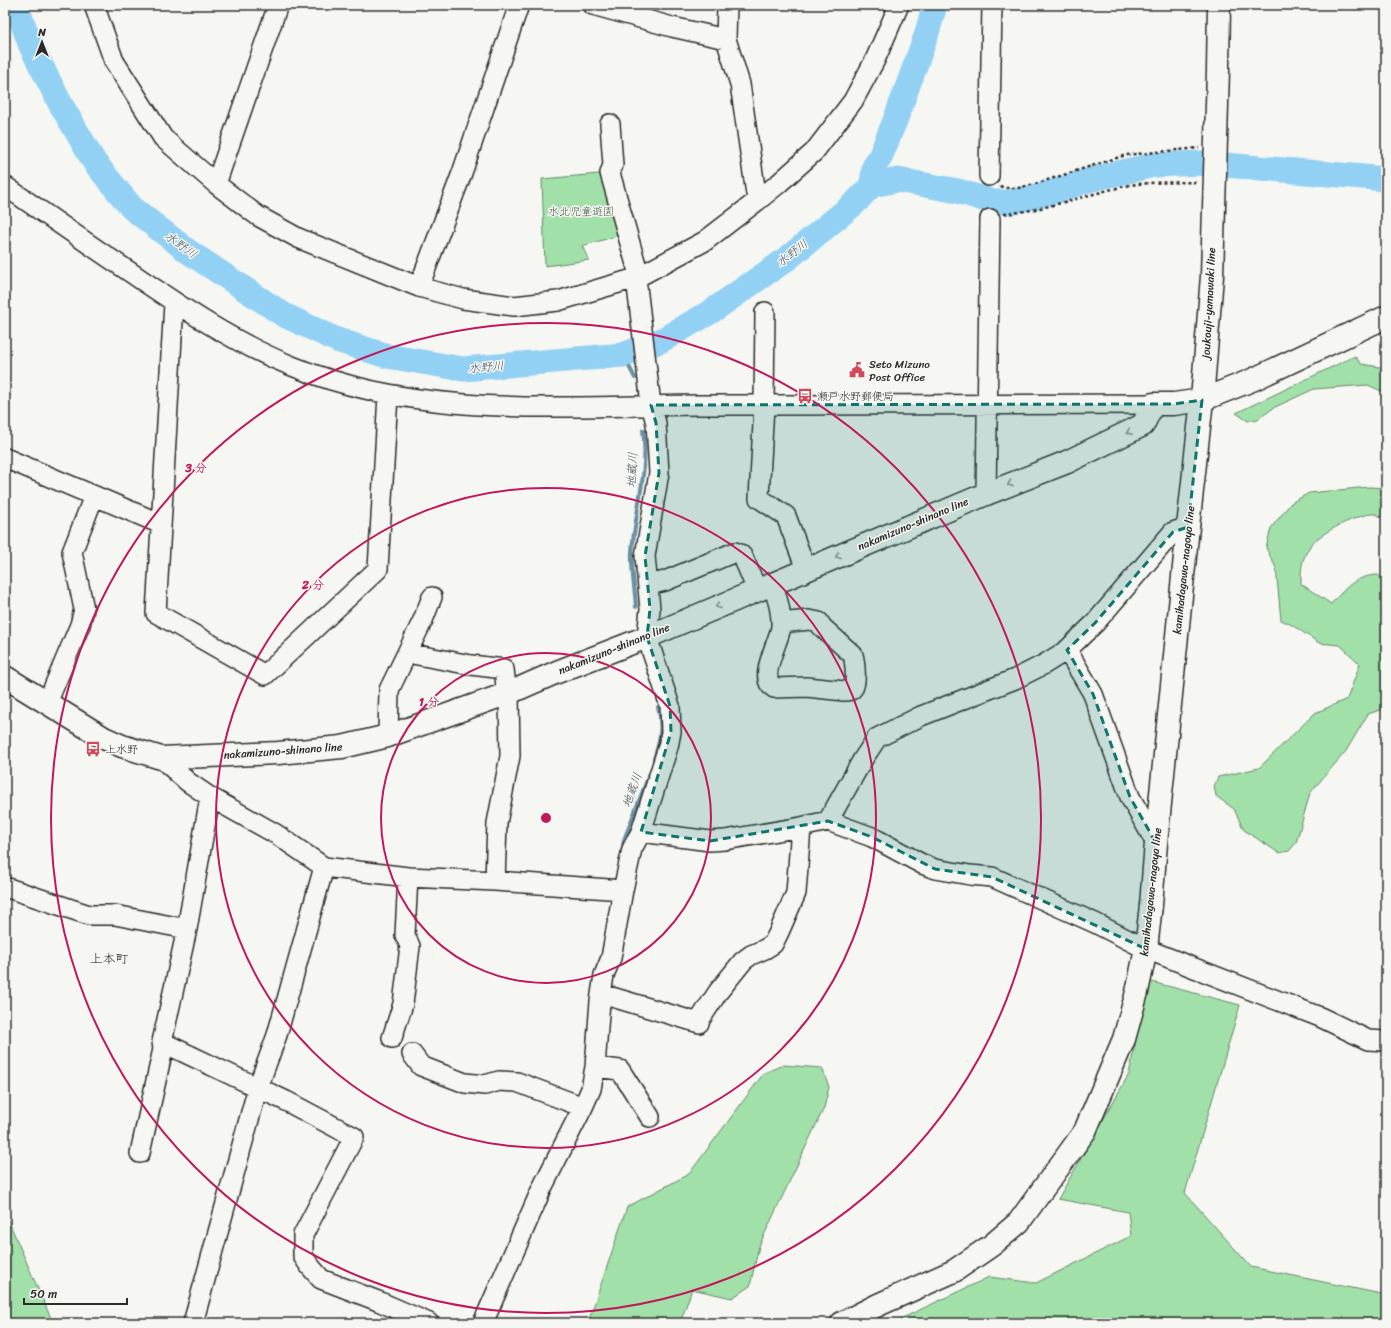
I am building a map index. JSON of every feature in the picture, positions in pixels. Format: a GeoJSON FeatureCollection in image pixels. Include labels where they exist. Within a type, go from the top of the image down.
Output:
{"type":"FeatureCollection","features":[{"type":"Feature","properties":{"kind":"main road","name":"joukouji-yamawaki line"},"geometry":{"type":"LineString","coordinates":[[1202,400],[1212,276],[1218,5]]}},
{"type":"Feature","properties":{"kind":"main road"},"geometry":{"type":"LineString","coordinates":[[1153,404],[1174,404],[1202,400],[1252,380],[1386,317]]}},
{"type":"Feature","properties":{"kind":"main road","name":"kamihadagawa-nagoya line"},"geometry":{"type":"LineString","coordinates":[[842,1323],[954,1271],[992,1245],[1019,1222],[1085,1131],[1124,1039],[1138,992],[1146,949],[1202,400]]}},
{"type":"Feature","properties":{"kind":"main road","name":"nakamizuno-shinano line"},"geometry":{"type":"LineString","coordinates":[[5,677],[104,738],[122,746],[161,758],[286,753],[342,747],[388,736],[510,692],[647,637],[986,494],[1067,462],[1143,425],[1153,404]]}},
{"type":"Feature","properties":{"kind":"street"},"geometry":{"type":"LineString","coordinates":[[94,5],[114,60],[163,138],[216,184],[258,216],[298,238],[419,287],[463,299],[514,306],[558,301],[637,281],[706,241],[778,184],[814,152],[854,101],[875,60],[899,5]]}},
{"type":"Feature","properties":{"kind":"street"},"geometry":{"type":"LineString","coordinates":[[216,184],[278,5]]}},
{"type":"Feature","properties":{"kind":"street"},"geometry":{"type":"LineString","coordinates":[[419,287],[462,173],[518,5]]}},
{"type":"Feature","properties":{"kind":"street"},"geometry":{"type":"LineString","coordinates":[[593,5],[672,27],[726,39]]}},
{"type":"Feature","properties":{"kind":"street"},"geometry":{"type":"LineString","coordinates":[[727,5],[726,39],[740,84],[757,201]]}},
{"type":"Feature","properties":{"kind":"street"},"geometry":{"type":"LineString","coordinates":[[989,176],[992,5]]}},
{"type":"Feature","properties":{"kind":"street"},"geometry":{"type":"LineString","coordinates":[[483,1323],[542,1188],[591,1089],[595,1067],[604,975],[611,958],[632,849],[641,832],[668,747],[671,732],[670,706],[647,637],[650,609],[645,556],[659,473],[656,423],[650,405],[637,281],[610,174],[613,165],[610,124]]}},
{"type":"Feature","properties":{"kind":"street"},"geometry":{"type":"LineString","coordinates":[[5,186],[174,303],[231,337],[292,366],[346,384],[388,395],[452,403],[521,407],[650,405],[1153,404]]}},
{"type":"Feature","properties":{"kind":"street"},"geometry":{"type":"LineString","coordinates":[[986,494],[990,218]]}},
{"type":"Feature","properties":{"kind":"street"},"geometry":{"type":"LineString","coordinates":[[174,303],[156,613],[265,675],[378,569],[388,395]]}},
{"type":"Feature","properties":{"kind":"street"},"geometry":{"type":"LineString","coordinates":[[765,312],[764,405],[759,498],[786,516],[806,569]]}},
{"type":"Feature","properties":{"kind":"street"},"geometry":{"type":"LineString","coordinates":[[5,458],[161,524]]}},
{"type":"Feature","properties":{"kind":"street"},"geometry":{"type":"LineString","coordinates":[[46,703],[80,625],[84,609],[72,552],[94,496]]}},
{"type":"Feature","properties":{"kind":"street"},"geometry":{"type":"LineString","coordinates":[[828,821],[863,759],[877,738],[921,716],[1015,679],[1067,650],[1095,623],[1173,532],[1188,527]]}},
{"type":"Feature","properties":{"kind":"street"},"geometry":{"type":"LineString","coordinates":[[648,583],[665,581],[735,552],[740,554],[765,587],[775,592],[781,628],[767,671],[768,683],[774,688],[807,687],[844,691],[850,691],[853,689],[855,684],[853,656],[822,627],[819,622],[809,620],[781,623]]}},
{"type":"Feature","properties":{"kind":"street"},"geometry":{"type":"LineString","coordinates":[[388,736],[389,690],[423,620],[432,597]]}},
{"type":"Feature","properties":{"kind":"street"},"geometry":{"type":"LineString","coordinates":[[1067,650],[1093,694],[1130,797],[1156,843]]}},
{"type":"Feature","properties":{"kind":"street"},"geometry":{"type":"LineString","coordinates":[[407,653],[471,665],[504,669],[506,687],[510,692],[510,756],[496,823],[495,881]]}},
{"type":"Feature","properties":{"kind":"street"},"geometry":{"type":"LineString","coordinates":[[161,758],[188,782],[210,797],[276,834],[324,867],[408,877],[495,881],[623,890]]}},
{"type":"Feature","properties":{"kind":"street"},"geometry":{"type":"LineString","coordinates":[[140,1153],[163,1049],[162,1042],[187,929],[210,797]]}},
{"type":"Feature","properties":{"kind":"street"},"geometry":{"type":"LineString","coordinates":[[641,832],[710,841],[725,840],[828,821],[872,837],[922,864],[935,869],[992,877],[1095,923],[1146,949],[1320,1017],[1368,1040],[1386,1041]]}},
{"type":"Feature","properties":{"kind":"street"},"geometry":{"type":"LineString","coordinates":[[602,994],[699,1023],[718,992],[743,961],[751,955],[773,944],[796,893],[801,827]]}},
{"type":"Feature","properties":{"kind":"street"},"geometry":{"type":"LineString","coordinates":[[193,1323],[258,1087],[277,1035],[324,867]]}},
{"type":"Feature","properties":{"kind":"street"},"geometry":{"type":"LineString","coordinates":[[392,1038],[402,1004],[410,946],[405,935],[408,877]]}},
{"type":"Feature","properties":{"kind":"street"},"geometry":{"type":"LineString","coordinates":[[5,887],[89,915],[115,915],[187,929]]}},
{"type":"Feature","properties":{"kind":"street"},"geometry":{"type":"LineString","coordinates":[[162,1042],[258,1087],[354,1137],[303,1235],[303,1256],[321,1279],[429,1323]]}},
{"type":"Feature","properties":{"kind":"street"},"geometry":{"type":"LineString","coordinates":[[412,1054],[422,1066],[465,1083],[485,1085],[499,1082],[517,1082],[583,1107]]}},
{"type":"Feature","properties":{"kind":"street"},"geometry":{"type":"LineString","coordinates":[[595,1067],[620,1070],[650,1117]]}},
{"type":"Feature","properties":{"kind":"path"},"geometry":{"type":"LineString","coordinates":[[989,176],[993,184],[1005,188],[1018,188],[1126,155],[1191,148],[1215,150]]}},
{"type":"Feature","properties":{"kind":"path"},"geometry":{"type":"LineString","coordinates":[[990,218],[991,216],[1026,212],[1122,186],[1214,180]]}},
{"type":"Feature","properties":{"kind":"highlighted area"},"geometry":{"type":"Polygon","coordinates":[[[1202,400],[1188,527],[1173,532],[1095,623],[1067,650],[1093,694],[1130,797],[1156,843],[1146,949],[992,877],[935,869],[872,837],[828,821],[710,841],[641,832],[671,732],[670,706],[647,637],[650,609],[645,556],[659,473],[656,423],[651,405],[1174,404],[1202,400]]]}},
{"type":"Feature","properties":{"kind":"green space","name":"水北児童遊園"},"geometry":{"type":"Polygon","coordinates":[[[610,173],[627,233],[582,246],[589,260],[545,266],[542,179],[610,173]]]}},
{"type":"Feature","properties":{"kind":"green space"},"geometry":{"type":"Polygon","coordinates":[[[1355,356],[1361,364],[1386,368],[1386,393],[1368,385],[1314,389],[1275,407],[1258,419],[1248,421],[1236,413],[1355,356]]]}},
{"type":"Feature","properties":{"kind":"green space"},"geometry":{"type":"Polygon","coordinates":[[[1369,487],[1386,488],[1386,520],[1376,514],[1360,516],[1330,530],[1314,541],[1303,560],[1301,568],[1301,584],[1331,604],[1341,593],[1357,580],[1378,575],[1386,581],[1386,708],[1368,714],[1346,751],[1310,793],[1296,843],[1289,851],[1279,853],[1244,830],[1234,809],[1216,796],[1214,786],[1218,777],[1259,768],[1315,713],[1347,699],[1360,664],[1340,645],[1319,643],[1292,625],[1281,620],[1276,568],[1266,548],[1271,528],[1291,503],[1309,493],[1369,487]]]}},
{"type":"Feature","properties":{"kind":"green space"},"geometry":{"type":"Polygon","coordinates":[[[1148,981],[1240,1005],[1185,1193],[1251,1267],[1386,1295],[1386,1323],[892,1323],[989,1277],[1036,1283],[1131,1236],[1128,1212],[1058,1199],[1129,1074],[1148,981]]]}},
{"type":"Feature","properties":{"kind":"green space"},"geometry":{"type":"Polygon","coordinates":[[[783,1065],[822,1068],[829,1087],[824,1108],[759,1246],[750,1286],[732,1298],[692,1289],[680,1323],[588,1323],[627,1207],[689,1174],[764,1073],[783,1065]]]}},
{"type":"Feature","properties":{"kind":"green space"},"geometry":{"type":"Polygon","coordinates":[[[5,1213],[53,1323],[5,1323],[5,1213]]]}},
{"type":"Feature","properties":{"kind":"waterway","name":"水野川"},"geometry":{"type":"LineString","coordinates":[[16,5],[31,46],[60,103],[95,163],[132,208],[189,252],[284,315],[337,340],[387,356],[463,369],[623,355],[662,340],[712,311],[788,258],[855,203],[872,185],[874,167],[881,155],[896,118],[926,36],[935,5]]}},
{"type":"Feature","properties":{"kind":"waterway"},"geometry":{"type":"LineString","coordinates":[[872,185],[898,180],[958,191],[993,202],[1011,202],[1050,193],[1092,179],[1154,165],[1203,163],[1386,179]]}},
{"type":"Feature","properties":{"kind":"waterway","name":"地蔵川"},"geometry":{"type":"LineString","coordinates":[[623,355],[635,378]]}},
{"type":"Feature","properties":{"kind":"waterway","name":"地蔵川"},"geometry":{"type":"LineString","coordinates":[[636,607],[632,552],[643,476],[643,430]]}},
{"type":"Feature","properties":{"kind":"waterway","name":"地蔵川"},"geometry":{"type":"LineString","coordinates":[[654,759],[660,733],[660,714],[658,707]]}},
{"type":"Feature","properties":{"kind":"waterway","name":"地蔵川"},"geometry":{"type":"LineString","coordinates":[[622,853],[624,840],[649,775]]}},
{"type":"Feature","properties":{"kind":"place","name":"Seto Mizuno Post Office"},"geometry":{"type":"Point","coordinates":[857,370]}},
{"type":"Feature","properties":{"kind":"place","name":"瀬戸水野郵便局"},"geometry":{"type":"Point","coordinates":[805,396]}},
{"type":"Feature","properties":{"kind":"place","name":"上水野"},"geometry":{"type":"Point","coordinates":[93,749]}},
{"type":"Feature","properties":{"kind":"district","name":"上本町"},"geometry":{"type":"Point","coordinates":[109,958]}}]}
